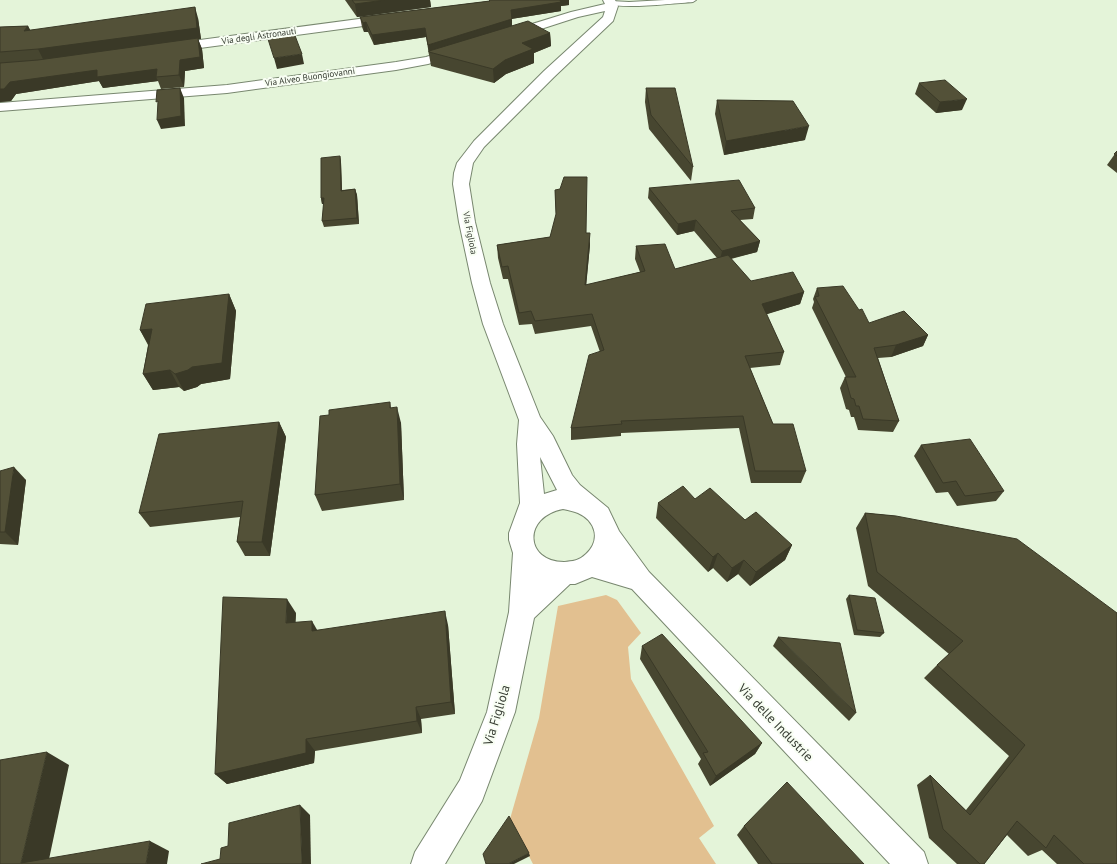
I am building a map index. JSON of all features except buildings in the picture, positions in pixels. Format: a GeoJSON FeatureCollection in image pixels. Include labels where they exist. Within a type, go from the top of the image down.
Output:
{"type":"FeatureCollection","features":[{"type":"Feature","properties":{"kind":"street"},"geometry":{"type":"LineString","coordinates":[[497,39],[611,3]]}},
{"type":"Feature","properties":{"kind":"street","name":"Via Figliola"},"geometry":{"type":"LineString","coordinates":[[527,518],[532,503],[528,444],[530,420],[495,331],[481,283],[467,222],[461,184],[462,173],[465,163],[479,144],[548,74],[609,18],[611,3]]}},
{"type":"Feature","properties":{"kind":"street","name":"Via degli Astronauti"},"geometry":{"type":"LineString","coordinates":[[158,50],[397,17]]}},
{"type":"Feature","properties":{"kind":"street","name":"Via Alveo Buongiovanni"},"geometry":{"type":"LineString","coordinates":[[0,107],[227,89],[422,61],[470,47]]}},
{"type":"Feature","properties":{"kind":"street","name":"Via delle Industrie"},"geometry":{"type":"LineString","coordinates":[[530,420],[545,442],[563,481],[572,492],[598,513],[605,523],[608,535],[640,580],[912,864]]}},
{"type":"Feature","properties":{"kind":"street","name":"Via delle Industrie"},"geometry":{"type":"LineString","coordinates":[[527,518],[536,508],[548,502],[562,499],[588,505]]}},
{"type":"Feature","properties":{"kind":"street"},"geometry":{"type":"LineString","coordinates":[[527,518],[521,529],[521,542],[525,554],[535,564],[548,571],[563,574],[578,572],[591,566],[601,558],[606,546],[608,535]]}},
{"type":"Feature","properties":{"kind":"street","name":"Via Figliola"},"geometry":{"type":"LineString","coordinates":[[428,864],[471,790],[500,712],[522,612],[525,554]]}},
{"type":"Feature","properties":{"kind":"street"},"geometry":{"type":"LineString","coordinates":[[591,566],[640,580]]}},
{"type":"Feature","properties":{"kind":"street"},"geometry":{"type":"LineString","coordinates":[[522,612],[563,574]]}},
{"type":"Feature","properties":{"kind":"lane"},"geometry":{"type":"LineString","coordinates":[[611,3],[629,4],[693,0]]}},
{"type":"Feature","properties":{"kind":"shaded area"},"geometry":{"type":"Polygon","coordinates":[[[606,595],[617,600],[641,633],[628,647],[631,679],[714,826],[699,838],[716,864],[533,864],[510,819],[539,718],[558,606],[606,595]]]}}]}
